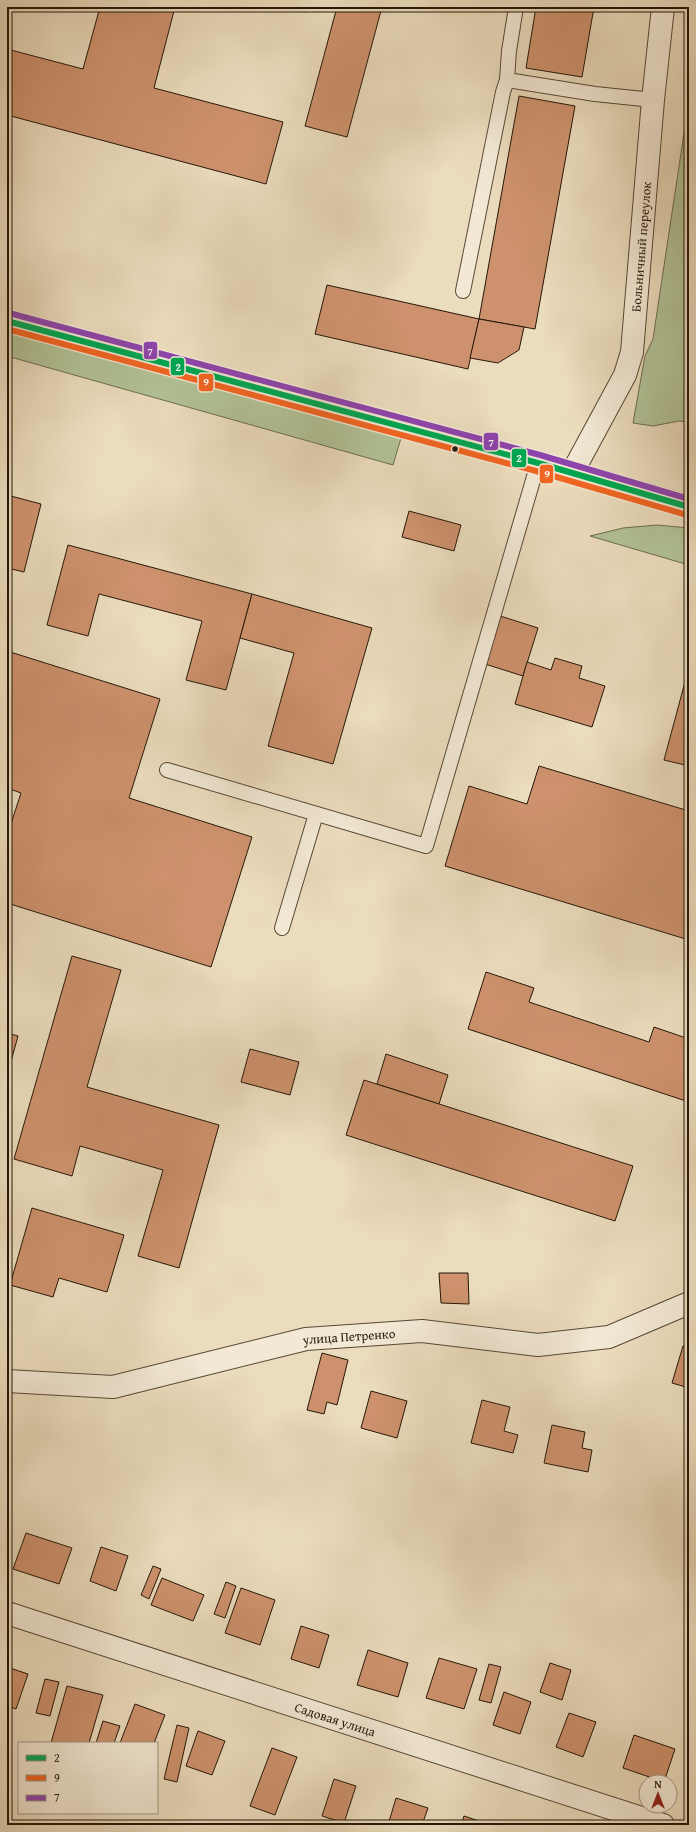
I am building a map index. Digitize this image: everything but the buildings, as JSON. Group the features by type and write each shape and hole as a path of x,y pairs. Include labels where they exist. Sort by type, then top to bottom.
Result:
{"street":[{"name":"Больничный переулок","path":"572,473 625,375 632,352 653,100 663,7"},
{"path":"7,321 538,463 689,507"},
{"name":"улица Петренко","path":"7,1381 113,1387 314,1338 422,1331 538,1345 609,1337 689,1303"},
{"name":"Садовая улица","path":"7,1614 663,1825"}],"lane":[{"path":"463,291 503,92 507,80 509,51 516,7"},
{"path":"507,80 595,94 653,100"},
{"path":"167,770 426,846 538,463"},
{"path":"282,928 316,814"}],"green space":[{"path":"689,100 689,422 679,421 653,426 633,423 645,356 653,339"},
{"path":"7,321 404,428 393,465 7,356"},
{"path":"657,525 689,528 689,565 590,536 623,528"}],"transit line":[{"name":"7","path":"9,313 540,455 689,499"},
{"name":"2","path":"7,321 538,463 689,507"},
{"name":"9","path":"7,329 536,471 687,515"}]}
